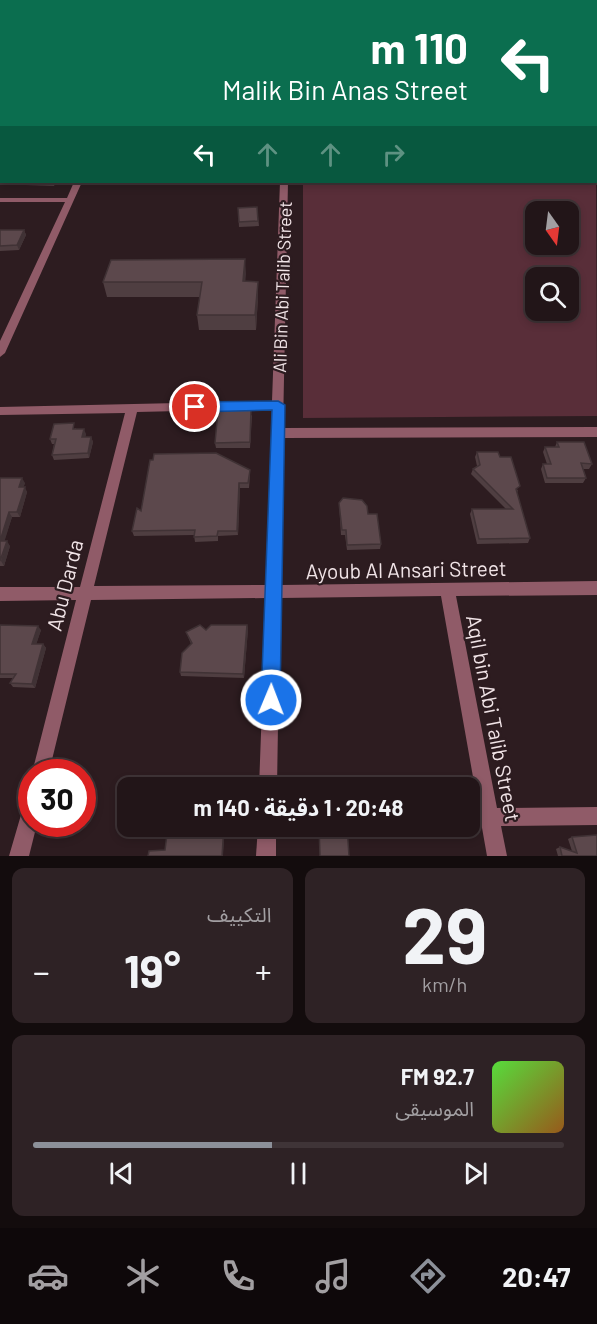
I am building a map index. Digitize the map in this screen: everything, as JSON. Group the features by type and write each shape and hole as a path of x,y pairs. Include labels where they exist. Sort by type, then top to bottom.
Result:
{"street":[{"path":"0,353 78,183"},
{"name":"Ali Bin Abi Talib Street","path":"268,777 284,183"},
{"path":"0,200 69,200"},
{"path":"0,411 278,405"},
{"name":"Abu Darda","path":"43,759 132,409"},
{"path":"278,433 597,432"},
{"name":"Ayoub Al Ansari Street","path":"0,594 597,588"},
{"name":"Aqil bin Abi Talib Street","path":"447,589 497,856"},
{"path":"490,817 597,816"},
{"path":"19,856 24,837"},
{"path":"266,856 267,837"}],"shaded area":[{"path":"303,183 596,183 597,416 303,418"}],"building":[{"path":"257,207 258,221 239,222 238,208"},
{"path":"0,230 24,230 17,245 0,246"},
{"path":"245,259 243,281 258,282 255,315 197,315 202,282 103,282 111,260"},
{"path":"218,410 251,410 250,442 215,443"},
{"path":"74,423 73,429 84,429 82,437 91,437 88,453 52,455 56,439 50,439 54,424"},
{"path":"557,442 584,442 592,464 581,463 586,478 547,478 543,464 551,464 545,447 559,447"},
{"path":"477,452 498,452 500,457 511,457 520,486 516,489 530,538 479,539 472,509 513,509 473,469 480,465"},
{"path":"216,453 250,470 248,483 239,483 237,531 218,531 217,536 194,537 195,530 132,531 137,508 141,511 150,460 153,460 154,454"},
{"path":"0,478 22,478 19,487 25,487 17,512 9,512 0,541"},
{"path":"343,498 362,500 367,506 368,514 377,514 381,544 347,545 346,530 342,530 339,503"},
{"path":"0,541 7,541 0,561"},
{"path":"0,625 38,626 32,644 43,644 32,684 10,683 16,674 0,674"},
{"path":"200,625 206,630 211,625 247,625 243,674 180,672 182,653 192,643 186,632"},
{"path":"597,835 597,856 562,856 560,847 577,853 572,837"},
{"path":"167,837 223,837 222,856 148,856 149,851 165,850"},
{"path":"319,837 348,837 349,856 320,856"}],"route":[{"path":"195,407 278,405 271,700"}]}
